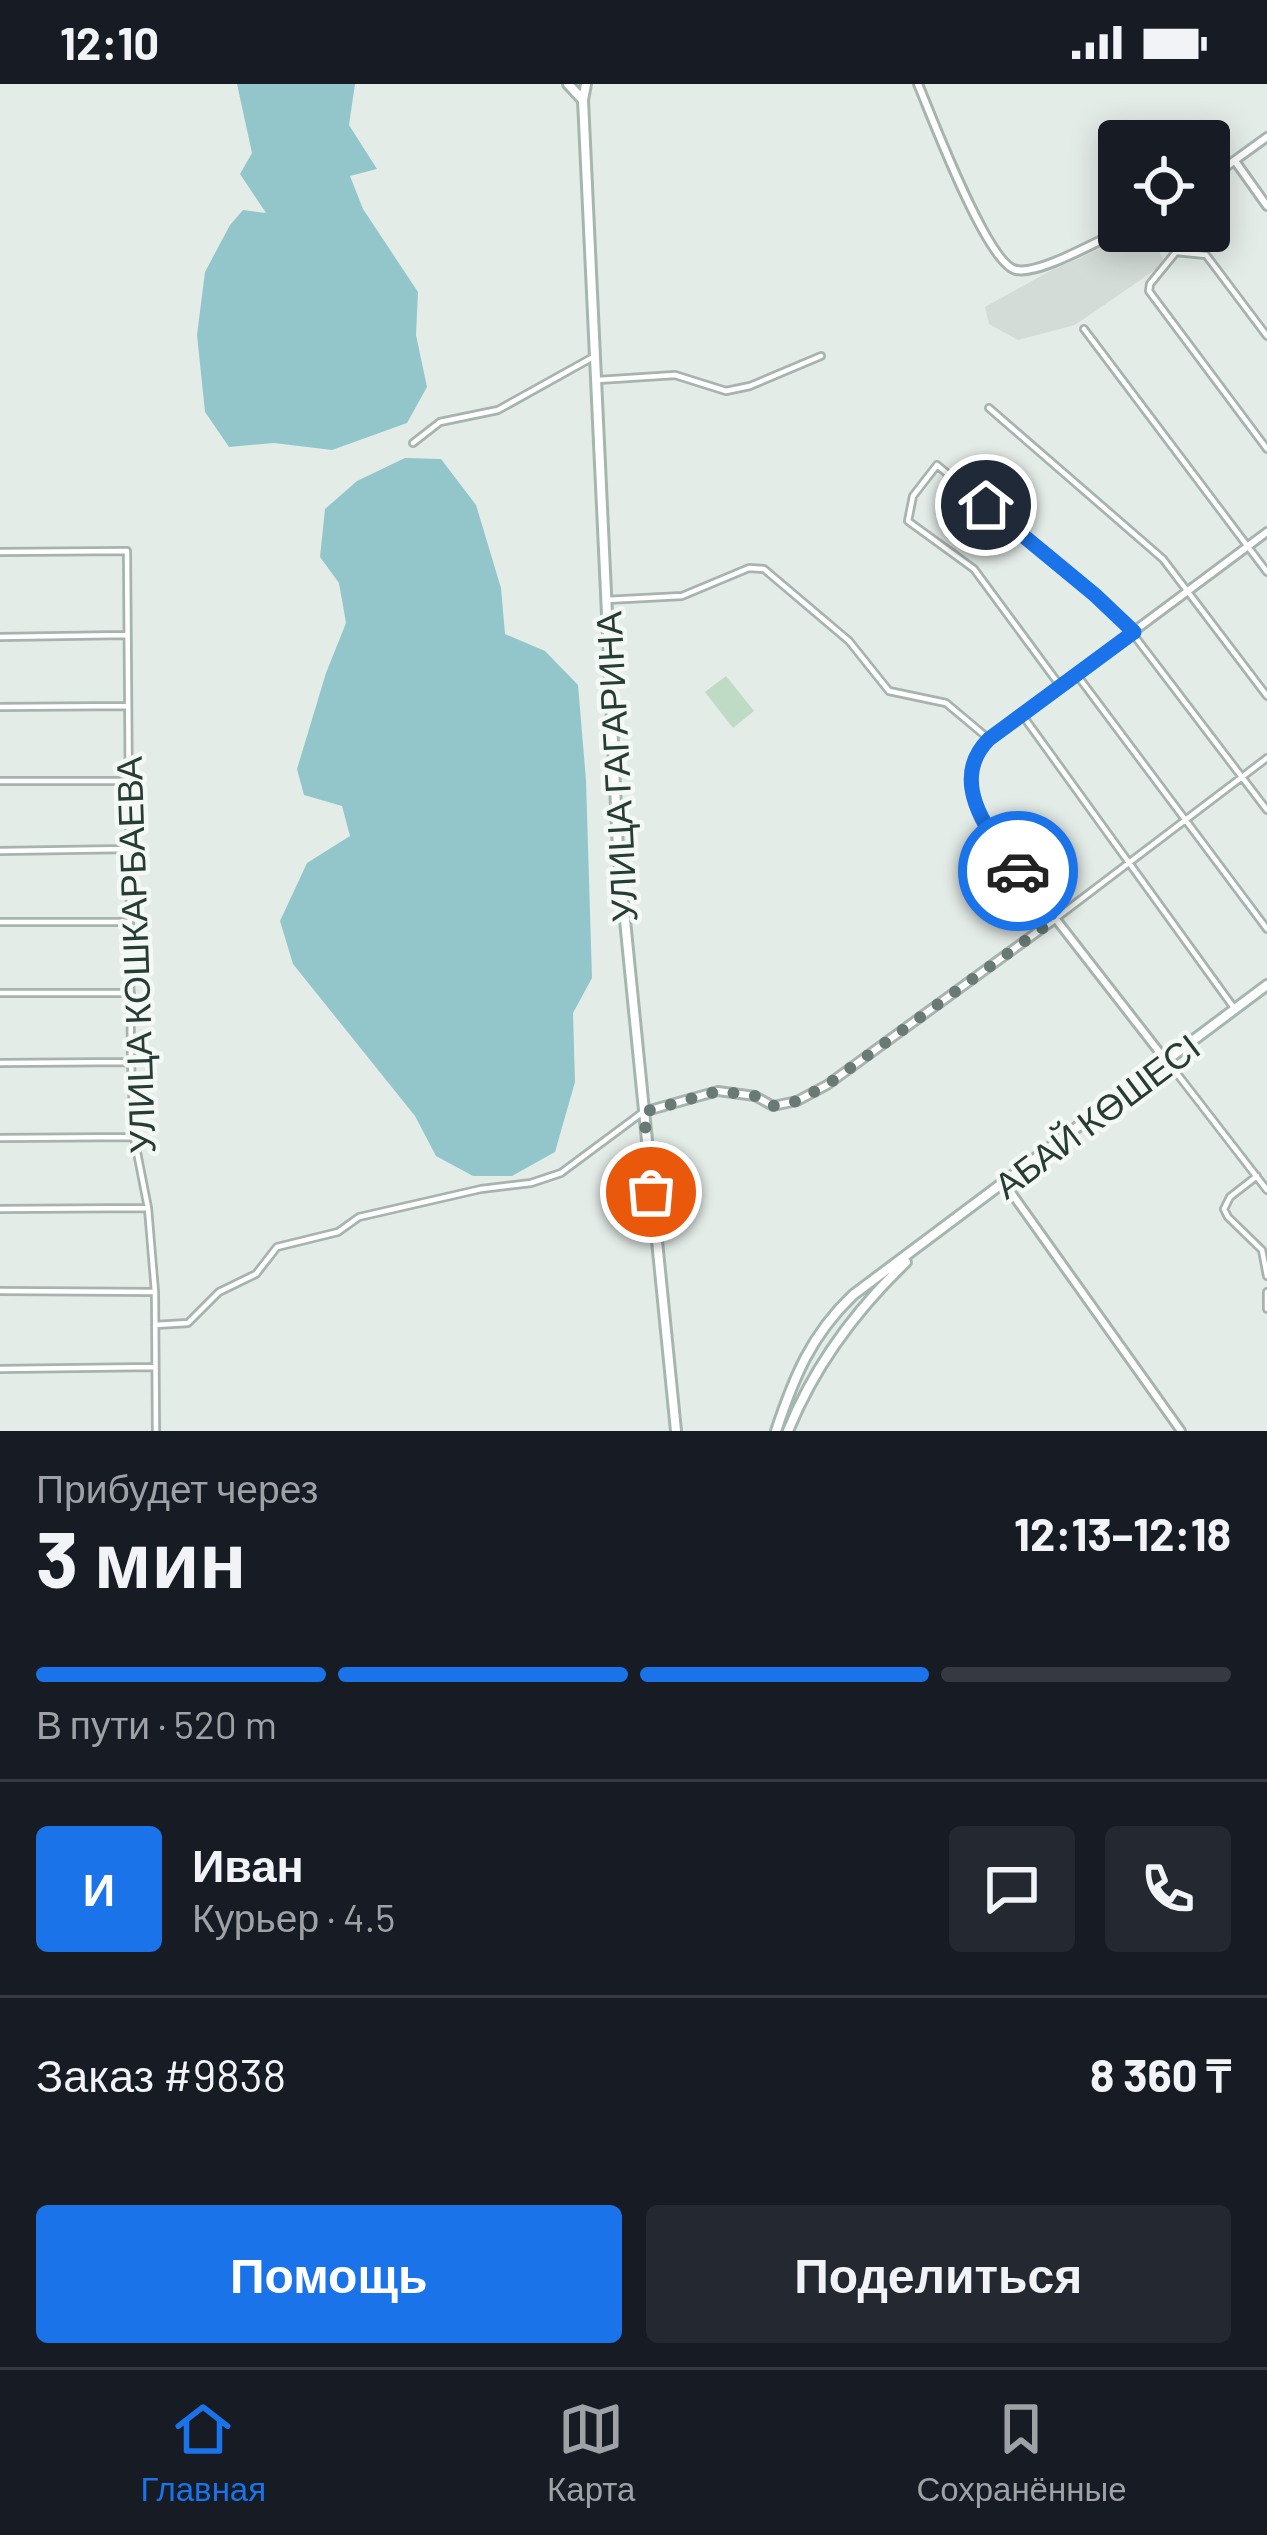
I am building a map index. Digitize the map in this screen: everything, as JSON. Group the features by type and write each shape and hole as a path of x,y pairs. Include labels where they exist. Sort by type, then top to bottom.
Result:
{"main road":[{"path":"568,84 583,100"},
{"name":"УЛИЦА ГАГАРИНА","path":"586,84 583,100 618,850 675,1431"},
{"name":"АБАЙ КӨШЕСІ","path":"776,1431 795,1373 824,1324 853,1295 1267,986"},
{"name":"АБАЙ КӨШЕСІ","path":"788,1431 819,1371 861,1308 925,1245"}],"street":[{"path":"918,84 992,250 1012,269 1036,268 1098,241"},
{"path":"1230,163 1267,137"},
{"path":"1234,160 1267,206"},
{"path":"1267,336 1206,255 1176,252 1150,284 1149,291 1267,449"},
{"path":"1084,329 1267,572"},
{"path":"413,443 440,422 497,410 597,354"},
{"path":"598,380 675,375 726,391 750,386 820,356"},
{"path":"988,408 1163,559 1267,696"},
{"path":"1061,687 974,569 908,521 913,496 938,465 1134,632 1267,810"},
{"path":"1267,532 989,739 976,754 972,774 980,819 1267,1190"},
{"name":"УЛИЦА КОШКАРБАЕВА","path":"0,552 127,550 131,1063 134,1137 148,1208 155,1292 156,1431"},
{"path":"606,600 682,596 749,568 764,569 849,641 889,691 946,703 989,739"},
{"path":"0,638 129,635"},
{"path":"1077,675 1267,929"},
{"path":"0,707 128,706"},
{"path":"1023,716 1235,1009"},
{"path":"154,1325 188,1323 219,1292 256,1274 278,1247 338,1232 359,1217 481,1189 530,1184 561,1173 644,1112 718,1091 755,1096 773,1106 797,1101 827,1085 1129,866 1267,758"},
{"path":"0,781 129,781"},
{"path":"0,851 130,849"},
{"path":"0,922 130,922"},
{"path":"0,993 131,993"},
{"path":"0,1064 131,1063"},
{"path":"0,1138 134,1137"},
{"path":"1257,1176 1230,1197 1224,1208 1262,1250 1267,1276"},
{"path":"1005,1184 1181,1431"},
{"path":"0,1209 148,1208"},
{"path":"0,1292 155,1292"},
{"path":"1267,1292 1267,1309"},
{"path":"0,1369 154,1367"}],"shaded area":[{"path":"1098,249 1160,252 1165,263 1075,325 1018,340 989,324 985,307"}],"green space":[{"path":"726,676 754,711 733,728 705,692"}],"water":[{"path":"237,84 355,84 349,125 377,169 350,176 363,209 418,292 416,335 427,387 407,423 332,450 274,443 229,447 205,412 197,335 205,272 243,210 266,213 240,174 252,153"},
{"path":"405,458 441,459 476,505 501,588 505,634 545,651 578,685 592,978 573,1013 575,1082 555,1152 512,1176 473,1176 436,1156 415,1116 293,964 280,921 307,863 350,836 342,806 304,795 297,769 346,623 339,583 320,557 325,509 357,481"}],"way so far":[{"path":"651,1192 644,1112 718,1091 755,1096 773,1106 797,1101 827,1085 1055,919 1018,871"}],"route":[{"path":"986,505 1134,632 989,739 976,754 972,787 980,819 1018,871"}]}
